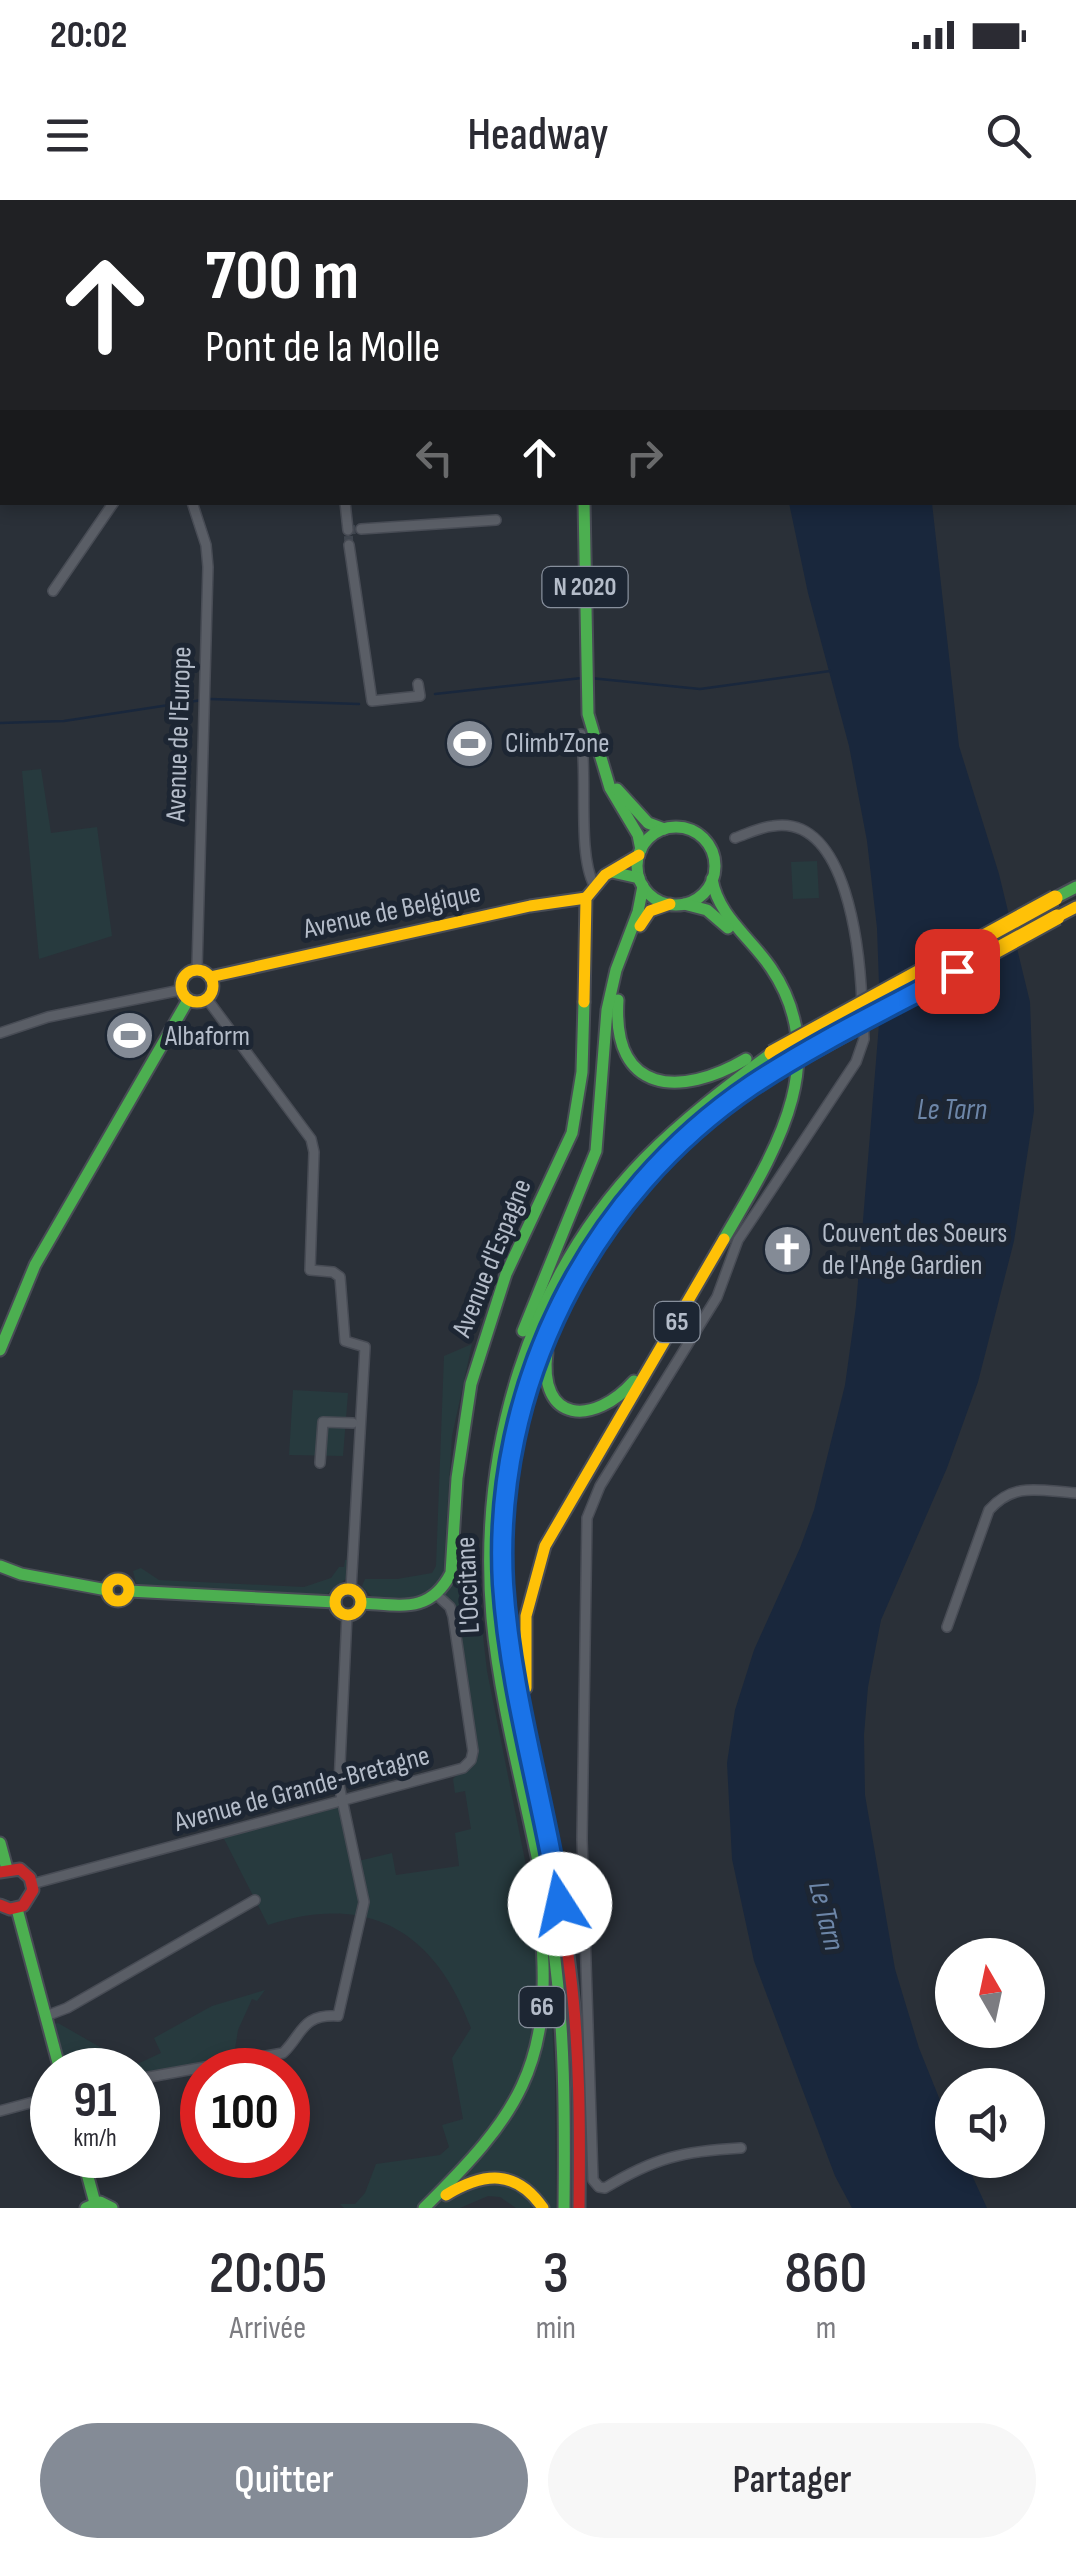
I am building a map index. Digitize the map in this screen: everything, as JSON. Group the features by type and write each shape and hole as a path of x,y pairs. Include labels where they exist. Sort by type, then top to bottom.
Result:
{"main road":[{"name":"N 2020","path":"584,505 588,714 616,800 638,834 640,853"},
{"name":"N 2020","path":"604,770 641,817 664,829"},
{"path":"590,891 664,829 686,828 704,839 713,854 712,880 698,898 650,911 641,924 620,989 616,1024 629,1059 642,1074 664,1084 682,1084 704,1080 771,1049 1076,886"},
{"path":"502,1427 510,1368 536,1294 596,1151 607,1010 616,970 638,912 640,853"},
{"path":"612,872 641,882 654,898 677,904"},
{"name":"65","path":"537,1781 524,1656 526,1611 537,1566 554,1527 766,1167 785,1132 798,1088 800,1044 790,1004 769,964 716,901 712,880"},
{"name":"Avenue de Belgique","path":"204,973 590,891"},
{"name":"Avenue d'Espagne","path":"438,1596 450,1573 464,1419 487,1325 518,1246 572,1133 582,1072 590,891"},
{"name":"65","path":"599,1236 549,1346 544,1367 547,1389 554,1399 576,1414 602,1410 624,1395 633,1383 764,1158 791,1088 794,1046 782,1004 768,977 718,918 707,910 677,904"},
{"name":"L'Occitane","path":"578,2208 578,2076 572,1985 554,1867 514,1673 504,1585 508,1476 521,1410 544,1340 560,1303 599,1236 666,1156 722,1107 771,1074 1076,907"},
{"path":"0,1350 35,1265 184,995 184,976 204,973 212,991 207,999 198,1002 184,995"},
{"name":"L'Occitane","path":"564,2208 564,2088 558,1981 490,1596 489,1532 502,1427 515,1378 545,1303 577,1243 608,1199 681,1120 771,1049"},
{"path":"0,1566 21,1574 107,1590 118,1579 126,1583 129,1591 335,1602"},
{"path":"0,1576 21,1574"},
{"path":"335,1602 340,1592 426,1603 438,1596"},
{"path":"335,1602 340,1612 348,1615 358,1610 356,1596"},
{"name":"66","path":"428,2208 500,2127 520,2091 537,2038 544,1958 520,1768"},
{"path":"0,1843 3,1870 26,1873 32,1884 32,1896 17,1909"},
{"path":"0,1905 17,1909"},
{"path":"17,1909 54,2048"},
{"name":"66","path":"428,2208 467,2182 486,2176 506,2177 522,2184 543,2208"},
{"path":"86,2178 91,2205 106,2203 112,2208"}],"street":[{"path":"53,590 112,505"},
{"name":"Avenue de l'Europe","path":"193,505 206,545 208,567 204,973"},
{"path":"345,505 348,530"},
{"path":"361,529 496,520"},
{"path":"350,545 372,701 420,696 418,684"},
{"path":"580,734 590,891"},
{"path":"735,838 774,825 796,828 820,839 843,886 860,954 864,1039 856,1062 738,1240 717,1297 592,1502 585,1546 582,1839 593,2180 604,2188 636,2169 692,2150 740,2148"},
{"path":"0,1033 48,1017 184,995"},
{"path":"207,999 311,1139 314,1152 310,1270 333,1272 340,1278 345,1341 365,1348 356,1596"},
{"path":"320,1464 323,1422 353,1423"},
{"path":"946,1627 989,1510 1002,1495 1014,1490 1076,1493"},
{"name":"Avenue de Grande-Bretagne","path":"32,1884 454,1773 471,1760 473,1751 453,1616 438,1596"},
{"path":"160,2075 283,2053 302,2026 320,2016 338,2016 364,1902 340,1802 348,1615"},
{"path":"46,2016 67,2008 255,1900"},
{"path":"0,2111 30,2103"}],"green space":[{"path":"41,769 51,833 97,827 112,936 39,959 22,771"},
{"path":"817,861 819,898 793,899 791,862"},
{"path":"472,1344 452,1436 443,1577 431,1593 422,1596 373,1598 362,1586 365,1579 432,1573 436,1566 444,1356"},
{"path":"293,1390 348,1393 343,1456 289,1455"},
{"path":"345,1560 347,1578 327,1594 152,1588 136,1583 133,1571 141,1568 159,1580 304,1587 331,1578 339,1567 344,1567"},
{"path":"451,1573 476,1574 487,1671 550,1985 556,2208 516,2208 500,2197 488,2196 460,2208 344,2208 340,2204 355,2204 365,2193 376,2164 440,2155 449,2147 442,2125 463,2119 452,2058 471,2028 438,1966 418,1944 394,1928 367,1918 337,1914 304,1916 268,1925 221,1833 340,1801 354,1862 392,1853 396,1875 459,1866 455,1833 471,1829 465,1791 455,1793 453,1779 471,1761 453,1616 438,1596"},
{"path":"265,1990 257,2001 252,1999 238,2030 235,2048 180,2048 180,2071 160,2075 161,2053 154,2038 212,2006"},
{"path":"58,2023 102,2048 54,2048 48,2026"}],"water":[{"name":"Le Tarn","path":"789,505 932,505 959,746 999,874 1030,1002 1034,1111 1014,1241 978,1382 947,1468 881,1620 868,1687 865,1795 895,1969 935,2088 935,2178 973,2178 987,2208 852,2208 835,2176 754,1961 732,1859 727,1763 735,1710 754,1650 814,1510 845,1385 856,1306 880,1012 877,928 867,841 849,746 808,593"}],"waterway":[{"path":"590,678 700,689 830,671"},
{"path":"435,694 582,678"},
{"path":"210,699 359,704"},
{"path":"0,723 64,721 202,700"}],"tunnel":[{"path":"349,545 348,530 361,529"}],"traffic: fast":[{"path":"584,505 588,714 610,788 638,835 641,850"},
{"path":"617,789 648,823 664,829"},
{"path":"676,827 691,830 703,839 712,851 715,866 712,881 703,893 691,902 676,905 661,902 649,893 640,881 637,866 640,851 649,839 661,830 676,827"},
{"path":"612,872 639,878"},
{"path":"712,879 728,916 771,968 789,1003 797,1038 797,1073 790,1108 761,1175 724,1239"},
{"path":"523,1331 596,1151 607,1010 643,886"},
{"path":"1055,898 1076,887"},
{"path":"684,904 707,910 728,928"},
{"path":"0,1350 35,1265 188,1000"},
{"path":"618,1000 619,1031 626,1054 638,1070 655,1079 697,1079 746,1059"},
{"path":"361,1603 402,1605 424,1601 443,1586 451,1573 457,1478 471,1384 506,1274 572,1133 582,1072 584,1002"},
{"path":"564,2208 563,2072 556,1971 545,1897 503,1698 492,1618 493,1493 503,1431 519,1371 541,1313 569,1258 603,1206 675,1130 772,1053"},
{"path":"538,1791 509,1639 504,1588 509,1474 536,1364 558,1311 616,1214 680,1143 771,1074"},
{"path":"547,1352 551,1393 560,1405 572,1410 602,1406 634,1381"},
{"path":"0,1566 21,1574 107,1590"},
{"path":"129,1591 335,1602"},
{"path":"0,1843 7,1869"},
{"path":"17,1909 54,2048"},
{"path":"424,2208 483,2145 522,2086 541,2019 541,1931"},
{"path":"88,2178 95,2203"},
{"path":"86,2208 100,2202 112,2208"}],"traffic: slow":[{"path":"584,1002 586,898 605,875 639,855"},
{"path":"210,977 530,906 586,898"},
{"path":"772,1053 1055,898"},
{"path":"640,926 650,911 670,904"},
{"path":"1057,917 1076,907"},
{"path":"771,1074 1057,917"},
{"path":"197,970 209,974 213,986 209,998 197,1002 185,998 181,986 185,974 197,970"},
{"path":"526,1688 526,1616 545,1546 724,1239"},
{"path":"118,1579 126,1582 129,1590 126,1598 118,1601 110,1598 107,1590 110,1582 118,1579"},
{"path":"348,1589 357,1593 361,1602 357,1611 348,1615 339,1611 335,1602 339,1593 348,1589"},
{"path":"446,2195 473,2182 499,2178 522,2186 543,2208"}],"traffic: jam":[{"path":"538,1791 560,1904 573,2001 579,2090 579,2208"},
{"path":"0,1872 20,1869 30,1878 33,1890 23,1906 10,1909 0,1905"}],"place":[{"name":"Climb'Zone","path":"470,743"},
{"name":"Albaform","path":"130,1036"},
{"name":"Couvent des Soeurs de l'Ange Gardien","path":"787,1249"}],"route":[{"path":"560,1904 514,1673 502,1547 508,1476 521,1410 544,1340 560,1303 599,1236 666,1156 752,1086 822,1043 957,971"}]}
